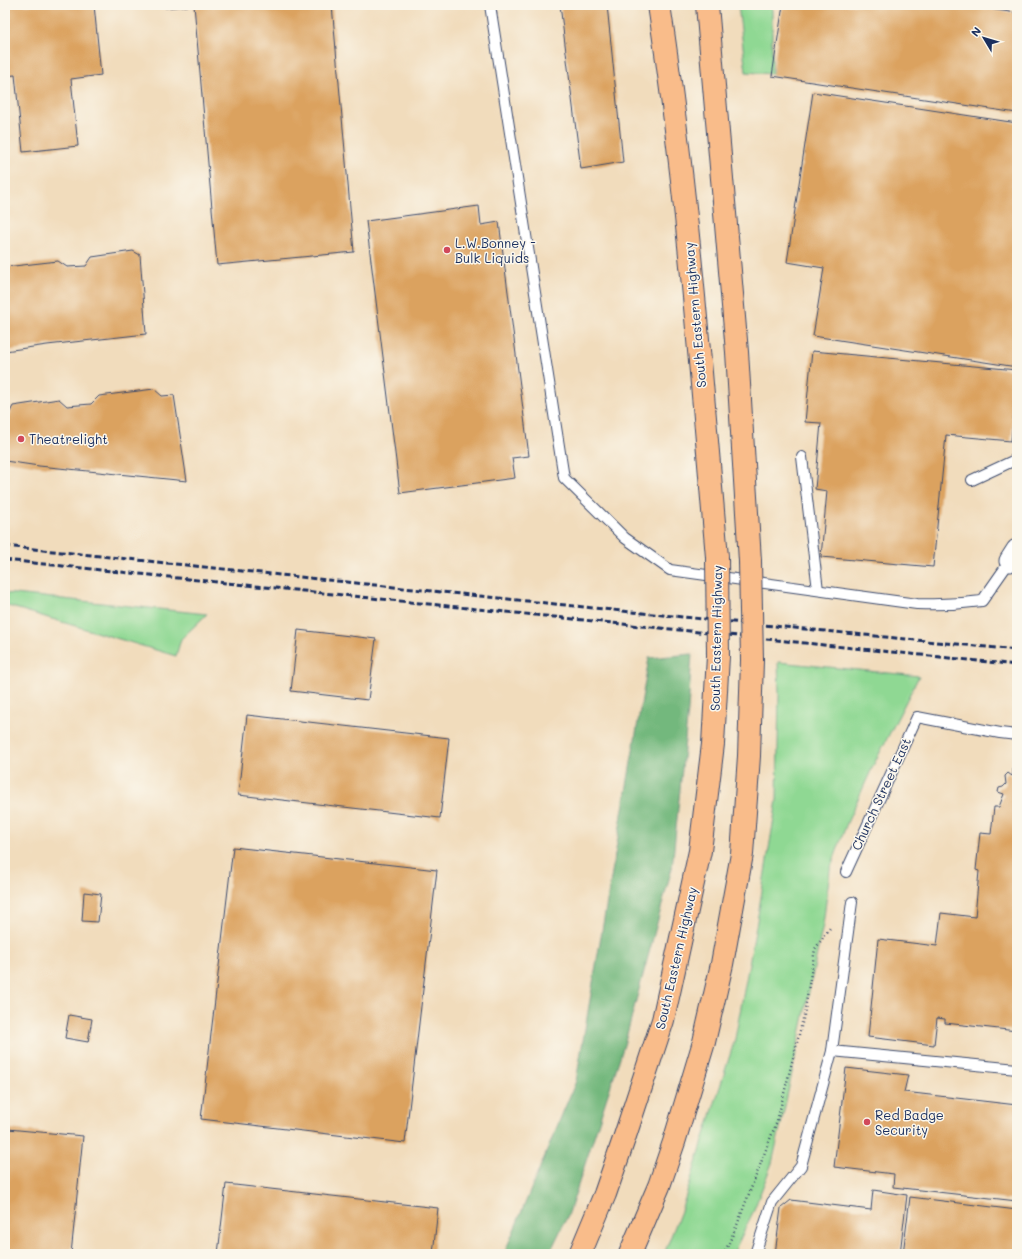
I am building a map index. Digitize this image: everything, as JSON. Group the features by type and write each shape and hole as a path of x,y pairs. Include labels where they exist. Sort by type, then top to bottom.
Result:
{"main road":[{"name":"South Eastern Highway","path":"580,1254 605,1194 663,1020 700,851 713,744 718,656 717,557 689,240 659,5"},
{"path":"630,1254 659,1186 704,1042 722,964 742,854 749,756 752,660 750,561 737,352 707,5"}],"lane":[{"path":"490,5 564,478 625,538 670,570 917,604 937,605 982,602 1013,555"},
{"path":"802,457 818,590"},
{"path":"972,480 1017,459"},
{"name":"Church Street East","path":"846,872 917,717 1017,735"},
{"path":"755,1254 772,1202 801,1166 832,1051 852,902"},
{"path":"832,1051 1017,1069"}],"path":[{"path":"724,1254 737,1225 777,1121 804,1015 815,949"}],"green space":[{"path":"738,5 772,5 772,74 746,72"},
{"path":"5,593 207,614 181,639 176,656 5,605"},
{"path":"692,654 688,710 672,868 624,1045 569,1213 549,1254 504,1254 576,1081 649,658"},
{"path":"778,662 919,676 874,764 847,823 830,870 823,925 782,1120 772,1163 753,1212 733,1254 664,1254 681,1211 735,1039 757,921 777,800 779,693"}],"building":[{"path":"5,5 94,5 101,75 71,79 78,146 23,152 15,75 5,76"},
{"path":"165,5 188,5 188,6 165,8"},
{"path":"194,5 332,5 354,252 217,265"},
{"path":"560,5 607,5 623,162 581,169"},
{"path":"783,5 961,5 1017,13 1017,113 772,76"},
{"path":"813,92 1017,123 1017,367 813,336 824,268 787,262"},
{"path":"479,206 481,225 499,222 529,456 512,458 515,478 400,493 366,221"},
{"path":"133,251 140,255 146,334 5,351 5,267 58,261 67,267 86,266 92,257"},
{"path":"812,351 1017,370 1011,441 946,435 933,567 821,557 827,491 815,489 821,423 805,422"},
{"path":"154,389 162,396 174,395 187,481 39,466 5,461 5,416 8,416 13,406 59,399 67,406 91,404 99,396"},
{"path":"298,630 376,639 368,700 291,691"},
{"path":"247,715 449,738 440,818 238,795"},
{"path":"1013,768 1017,768 1017,1031 945,1023 945,1019 937,1018 934,1045 868,1037 878,939 937,946 941,913 975,917 979,871 976,870 980,833 991,834 994,807 999,807 1004,794 998,792 999,788 1006,784 1005,776 1008,773 1012,776"},
{"path":"233,847 437,870 405,1143 201,1119"},
{"path":"84,892 101,894 98,922 82,921"},
{"path":"69,1015 92,1019 88,1042 65,1038"},
{"path":"846,1068 908,1075 904,1092 1017,1105 1017,1201 893,1187 894,1174 834,1167"},
{"path":"8,1129 83,1136 71,1254 5,1254 5,1146"},
{"path":"226,1184 438,1208 433,1254 218,1254"},
{"path":"873,1190 907,1195 900,1254 775,1254 781,1208 791,1200 871,1210"},
{"path":"910,1197 1017,1210 1017,1254 903,1254"}],"railway":[{"path":"5,546 622,611 1017,650"},
{"path":"5,560 1017,665"}],"place":[{"name":"L.W.Bonney - Bulk Liquids","path":"447,250"},
{"name":"Theatrelight","path":"21,439"},
{"name":"Red Badge Security","path":"867,1122"}]}
